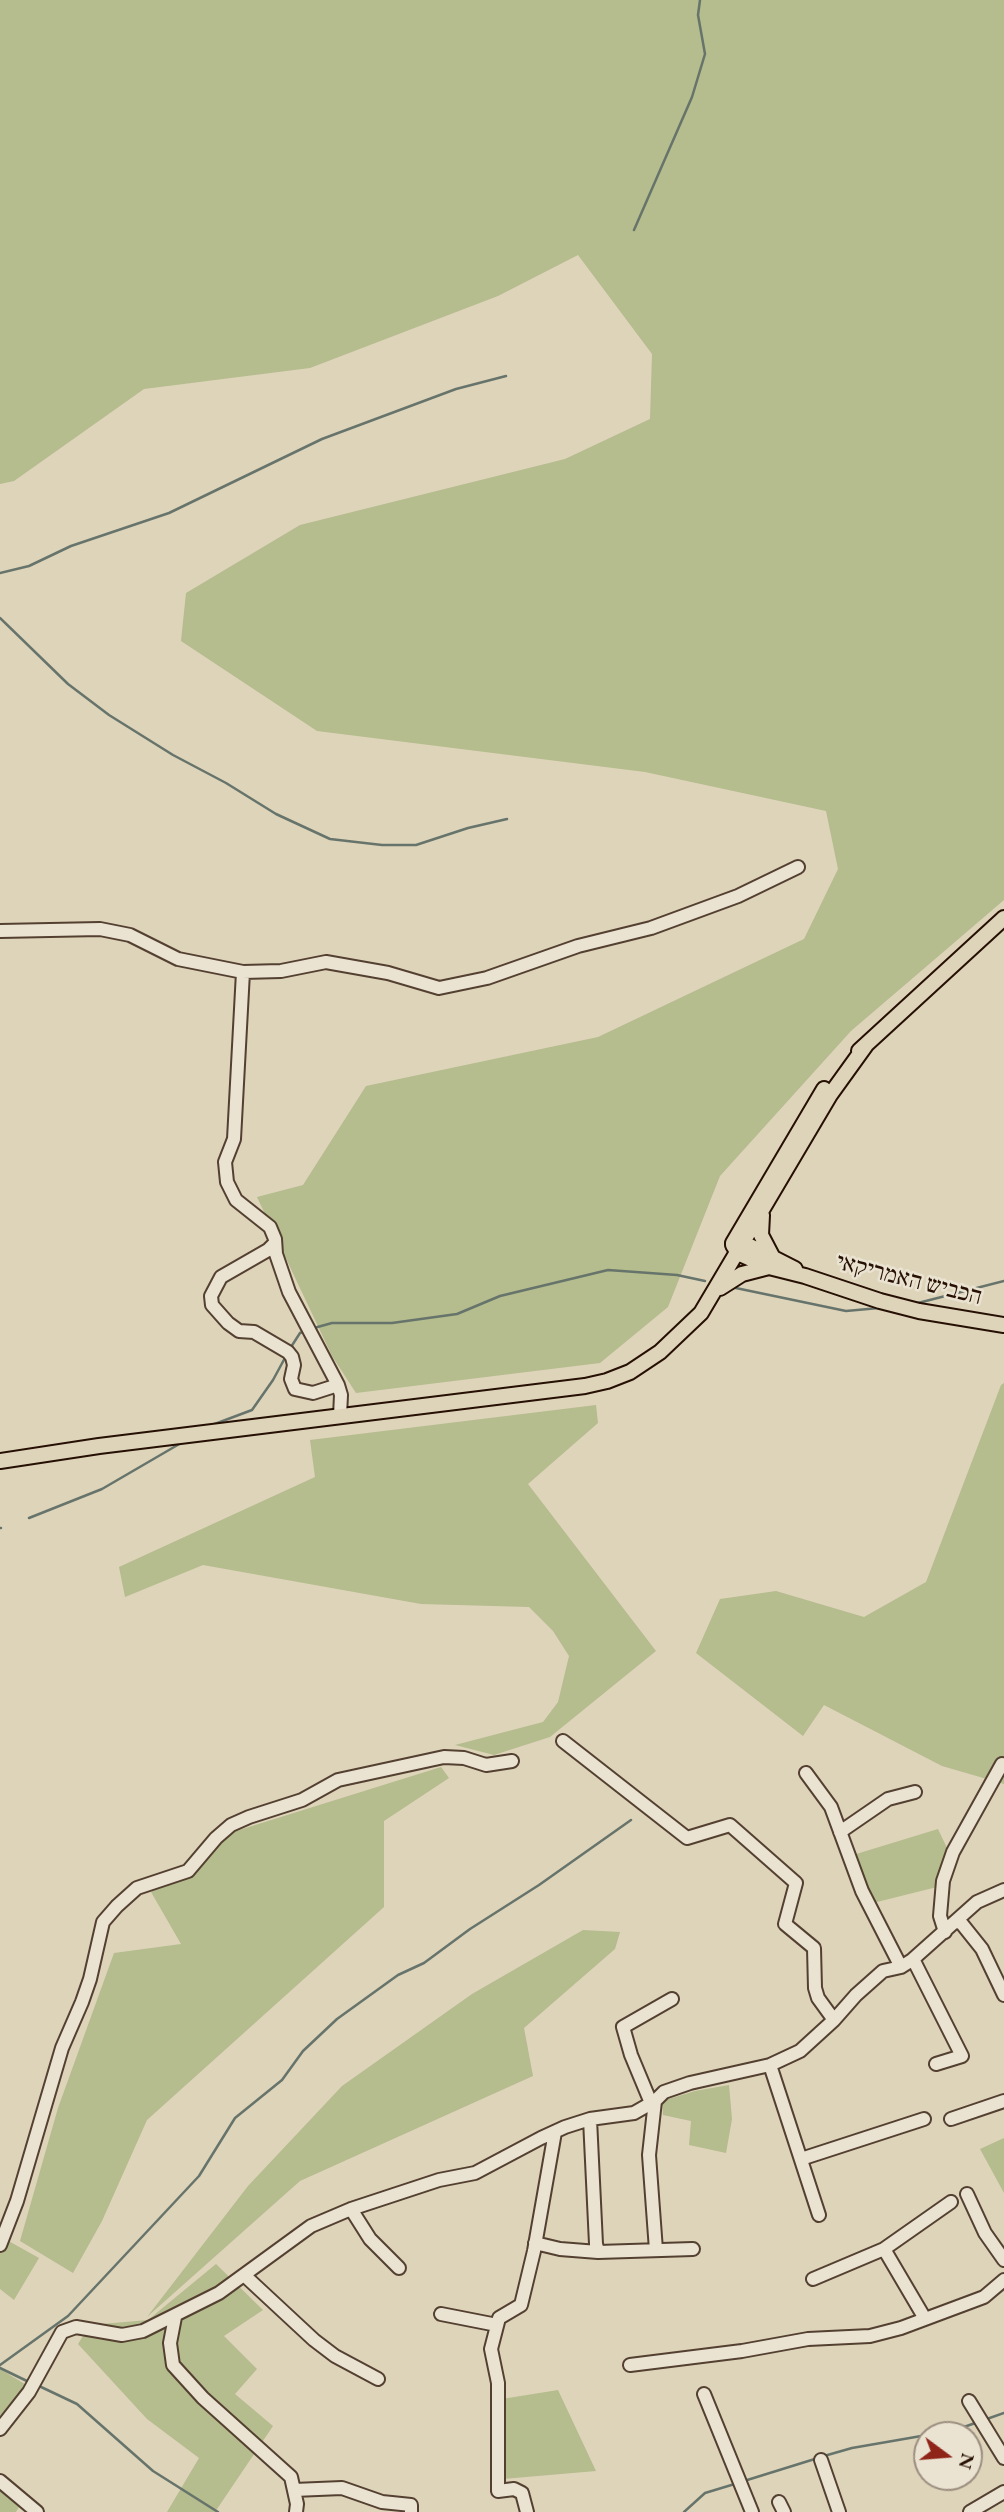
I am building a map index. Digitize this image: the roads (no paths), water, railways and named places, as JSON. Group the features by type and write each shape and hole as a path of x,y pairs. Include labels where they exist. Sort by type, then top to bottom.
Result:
{"main road":[{"path":"3,1458 607,1381 630,1372 673,1340 701,1313 738,1247 789,1144 829,1081 1004,918"},
{"path":"673,1340 762,1213 830,1095 866,1045"},
{"path":"713,1294 734,1278 771,1262 761,1235 762,1213"},
{"name":"הכביש האמריקאי","path":"738,1247 805,1276 846,1290 906,1307 1004,1325"}],"street":[{"path":"0,931 100,929 130,935 178,959 243,972 281,971 326,962 388,973 439,988 487,978 578,946 651,928 738,896 798,867"},
{"path":"243,972 234,1139 225,1163 227,1182 236,1200 270,1227 289,1292 338,1385 341,1395 340,1416"},
{"path":"275,1243 268,1250 221,1277 211,1296 212,1305 239,1331 254,1332 288,1352 294,1365 291,1378 295,1389 313,1393 338,1385"},
{"path":"563,1741 687,1838 730,1825 796,1883 785,1924 814,1948 814,1988 834,2020"},
{"path":"0,2245 17,2201 61,2048 90,1979 103,1922 117,1906 137,1888 188,1871 231,1825 249,1816 302,1801 338,1780 444,1757 464,1758 486,1765 512,1761"},
{"path":"945,1932 940,1916 943,1881 953,1852 1002,1764"},
{"path":"806,1773 831,1807 863,1891 901,1967"},
{"path":"840,1832 888,1799 915,1792"},
{"path":"0,2429 29,2392 62,2332 76,2327 122,2335 143,2331 219,2293 311,2226 351,2208 439,2180 475,2173 555,2132 590,2119 634,2113 664,2092 690,2083 770,2065 800,2051 883,1971 901,1967 913,1959 977,1902 1004,1890"},
{"path":"956,1921 962,1924 982,1949 1004,1995"},
{"path":"913,1959 962,2056 936,2064"},
{"path":"656,2250 649,2155 653,2102 631,2055 623,2027 672,1999"},
{"path":"770,2065 819,2215"},
{"path":"951,2119 1004,2101"},
{"path":"590,2119 598,2252"},
{"path":"801,2159 924,2119"},
{"path":"527,2512 522,2493 514,2489 498,2491 498,2383 491,2348 499,2318 521,2305 536,2243 555,2132"},
{"path":"967,2194 985,2233 1004,2260"},
{"path":"813,2279 884,2249 951,2202"},
{"path":"351,2208 370,2239 399,2268"},
{"path":"536,2243 560,2249 598,2252 693,2249"},
{"path":"884,2249 924,2318"},
{"path":"244,2275 314,2340 378,2379"},
{"path":"629,2365 742,2351 808,2339 870,2336 901,2328 984,2297 1004,2280"},
{"path":"441,2314 497,2325"},
{"path":"175,2317 170,2343 173,2365 203,2398 291,2477 298,2504 296,2512"},
{"path":"704,2394 752,2512"},
{"path":"969,2401 1004,2458"},
{"path":"821,2460 839,2512"},
{"path":"0,2481 37,2512"},
{"path":"294,2490 341,2488 382,2502 411,2505 411,2512"},
{"path":"970,2512 1004,2492"}],"waterway":[{"path":"634,230 692,97 705,54 698,15 700,0"},
{"path":"0,573 29,566 71,546 169,513 322,439 456,389 506,376"},
{"path":"0,618 68,684 109,715 276,814 330,839 382,845 416,845 507,819"},
{"path":"314,1328 332,1323 392,1323 457,1314 500,1296 608,1270 677,1275 705,1281"},
{"path":"918,1303 1004,1281"},
{"path":"731,1287 846,1311 879,1308"},
{"path":"291,1347 300,1333 305,1331"},
{"path":"212,1425 252,1410 286,1356"},
{"path":"29,1518 102,1489 181,1443"},
{"path":"0,2365 68,2316 199,2176 235,2118 282,2080 303,2051 337,2019 398,1975 424,1963 631,1820"},
{"path":"0,2368 29,2382"},
{"path":"39,2386 77,2404 153,2471 218,2512"},
{"path":"984,2420 1004,2413"},
{"path":"824,2456 852,2448 913,2437"},
{"path":"744,2481 818,2458"},
{"path":"684,2512 705,2493 738,2483"}]}
